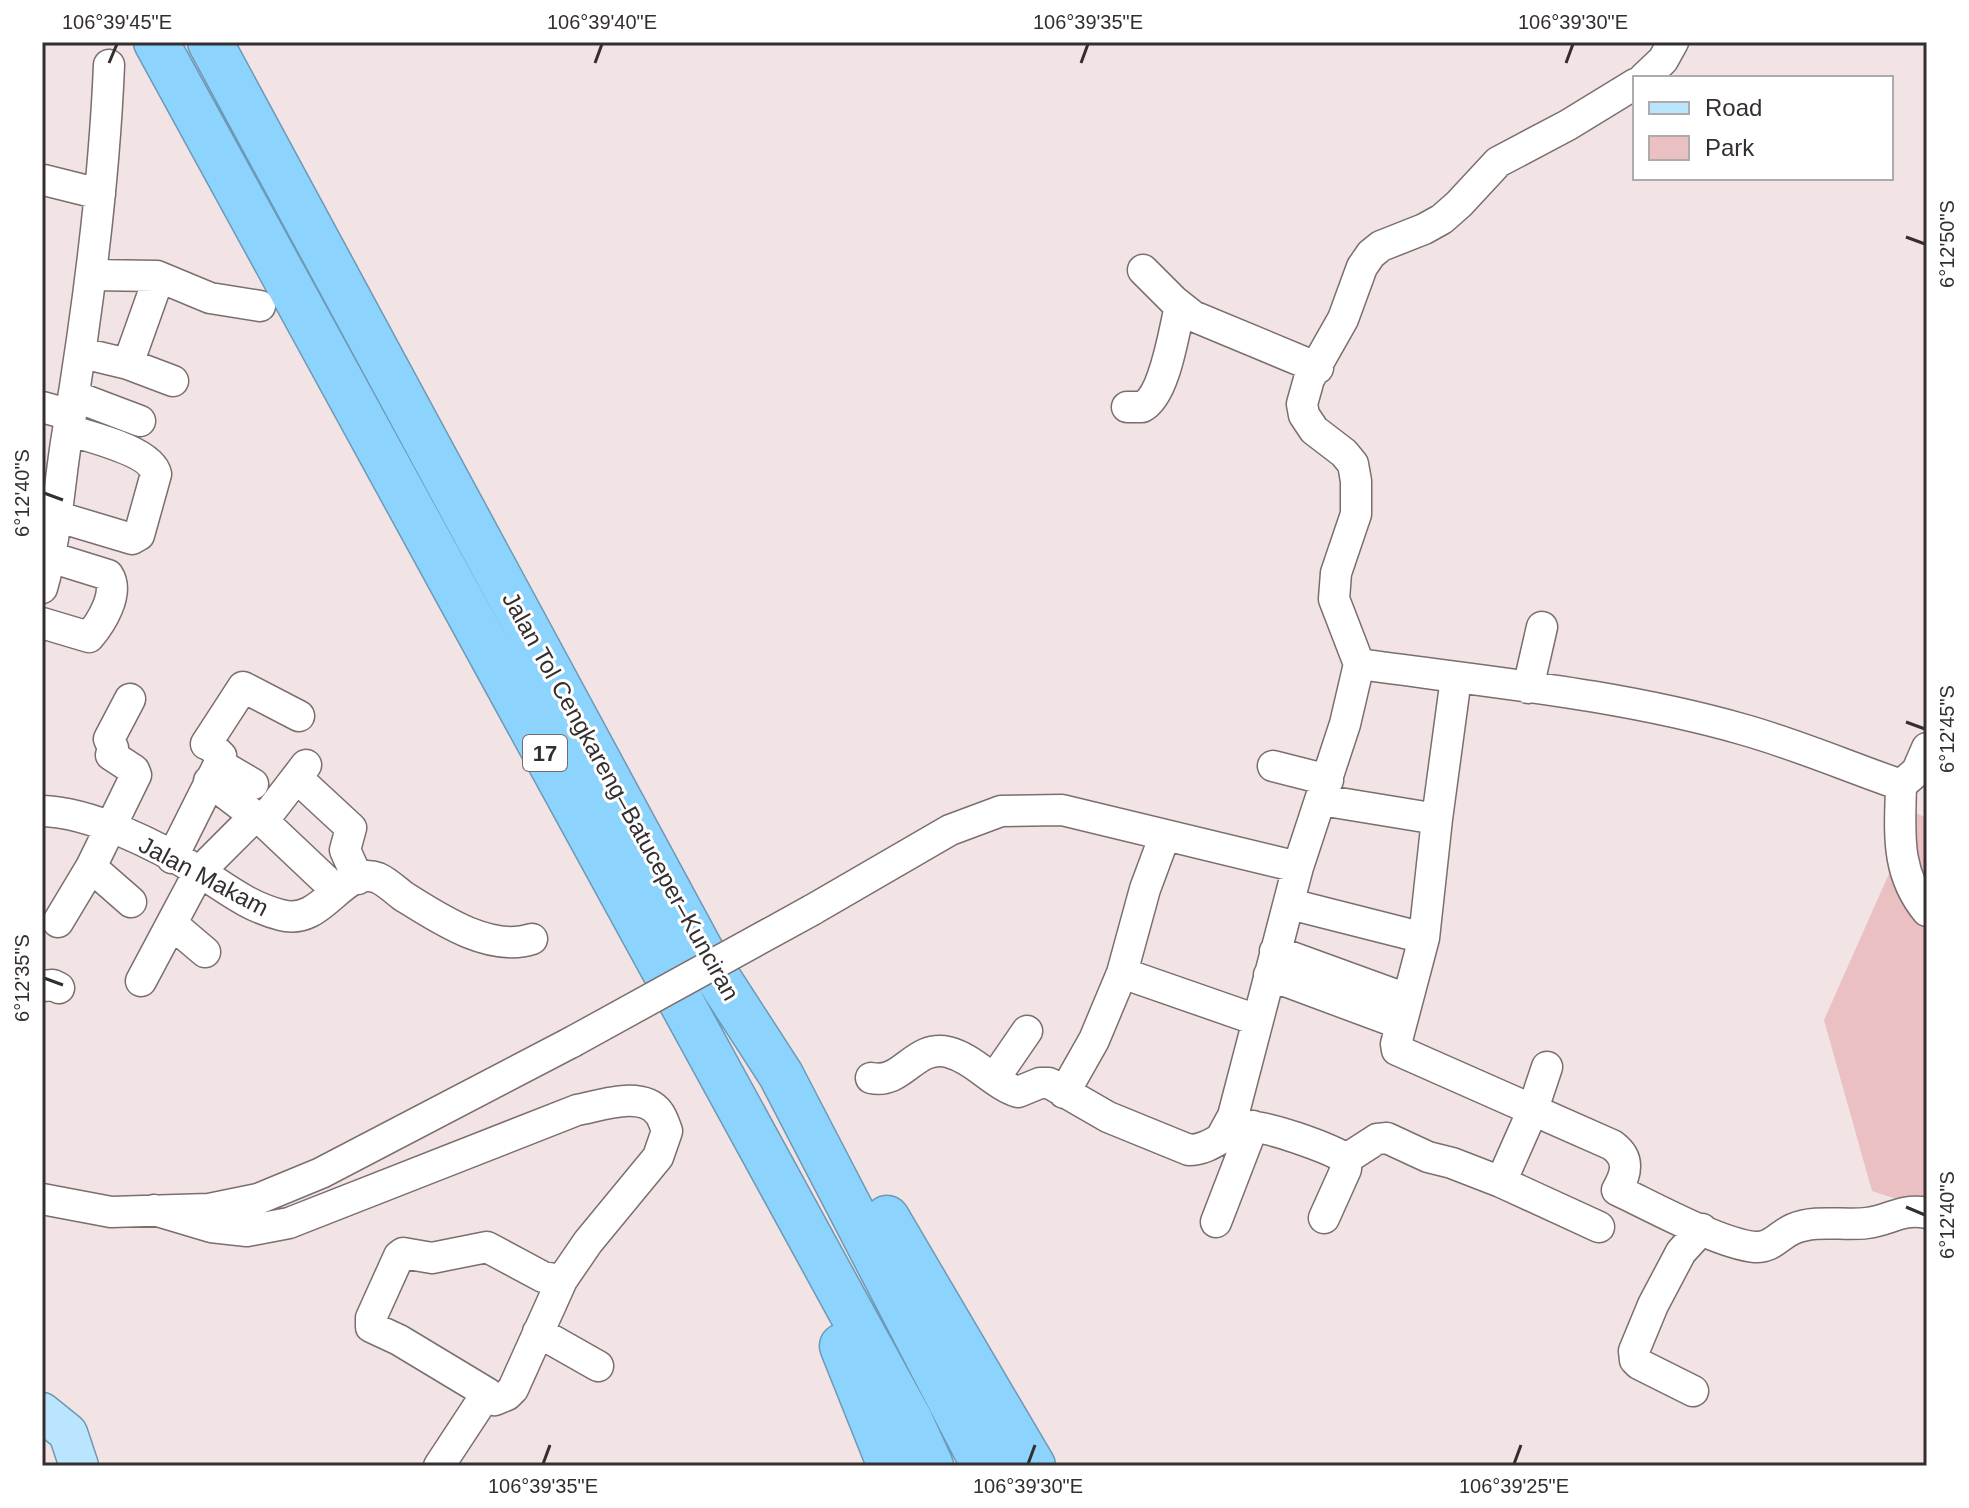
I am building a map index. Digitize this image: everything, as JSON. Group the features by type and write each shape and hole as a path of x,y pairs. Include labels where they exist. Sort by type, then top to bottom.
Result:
{"highway":[{"name":"Jalan Tol Cengkareng–Batuceper–Kunciran","path":"156,42 910,1420 931,1466"},
{"name":"Jalan Tol Cengkareng–Batuceper–Kunciran","path":"210,42 704,956 781,1075 984,1466"},
{"path":"781,1075 891,1223 1033,1466"},
{"path":"767,1160 890,1466"}],"main road":[{"path":"42,1412 68,1433 79,1466"}],"street":[{"path":"1646,76 1663,60 1673,42"},
{"path":"42,588 50,557 64,412 82,353 100,194 109,65"},
{"path":"1221,1138 1233,1116 1298,867 1353,695 1359,664 1334,599 1336,573 1356,514 1356,481 1353,464 1314,430 1304,415 1302,404 1309,379 1318,368 1343,319 1362,267 1371,254 1381,246 1442,219 1498,162 1568,125 1633,85"},
{"path":"44,180 100,194"},
{"path":"1143,270 1193,316 1318,368"},
{"path":"91,275 144,274 210,298 260,306"},
{"path":"128,364 159,277"},
{"path":"1127,407 1142,407 1153,399 1180,306"},
{"path":"82,353 128,364 173,381"},
{"path":"64,412 140,421"},
{"path":"55,516 132,539 139,535 156,474 155,466 144,456 64,412"},
{"path":"42,623 89,637 110,603 112,582 108,575 50,557"},
{"path":"1528,688 1542,627"},
{"path":"1359,664 1618,701 1747,730 1901,785"},
{"path":"1346,1159 1377,1139 1387,1138 1428,1157 1501,1182 1594,1239 1626,1171 1625,1160 1617,1148 1397,1050 1424,938 1456,678"},
{"path":"172,858 221,756 206,744 243,687 299,716"},
{"path":"58,922 91,867 136,775 134,770 111,755 113,748 109,739 130,699"},
{"path":"1927,748 1917,771 1901,785 1900,852 1917,899 1927,911"},
{"path":"1273,766 1324,790 1437,819"},
{"path":"214,772 253,784"},
{"path":"141,981 199,872 255,816 214,772"},
{"path":"301,772 351,828 345,850 347,884 263,821 301,772"},
{"path":"42,1199 111,1212 209,1209 258,1199 309,1178 572,1042 950,830 1001,811 1062,810 1298,867"},
{"name":"Jalan Makam","path":"42,811 68,812 111,828 199,872 262,910 294,918 313,911 347,884"},
{"path":"1064,1093 1094,1040 1122,973 1145,889 1165,835"},
{"path":"91,867 131,902"},
{"path":"347,884 369,876 380,879 421,906 480,938 500,943 520,943 532,939"},
{"path":"1290,904 1424,938"},
{"path":"172,924 205,952"},
{"path":"1272,963 1404,1012"},
{"path":"1122,973 1257,1020"},
{"path":"994,1079 1027,1031"},
{"path":"871,1078 892,1078 919,1055 931,1051 948,1052 1018,1092 1040,1083 1049,1083 1186,1160 1221,1138 1253,1126 1302,1140 1346,1159"},
{"path":"1501,1182 1532,1112 1547,1067"},
{"path":"154,1210 211,1227 247,1231 289,1223 577,1110 624,1101 645,1102 659,1111 667,1131 658,1157 588,1242 562,1280 513,1389 495,1400 399,1340 371,1327 371,1318 403,1253 432,1258 487,1247 543,1277 562,1280"},
{"path":"1216,1222 1253,1126"},
{"path":"1324,1218 1346,1169 1346,1159"},
{"path":"1617,1190 1702,1229 1753,1247 1765,1246 1792,1229 1804,1226 1870,1223 1905,1211 1927,1213"},
{"path":"1693,1391 1639,1364 1634,1351 1653,1305 1681,1252 1702,1229"},
{"path":"538,1332 598,1366"},
{"path":"439,1466 487,1393"}],"green space":[{"path":"1916,813 1927,818 1927,1209 1872,1191 1824,1020"}]}
